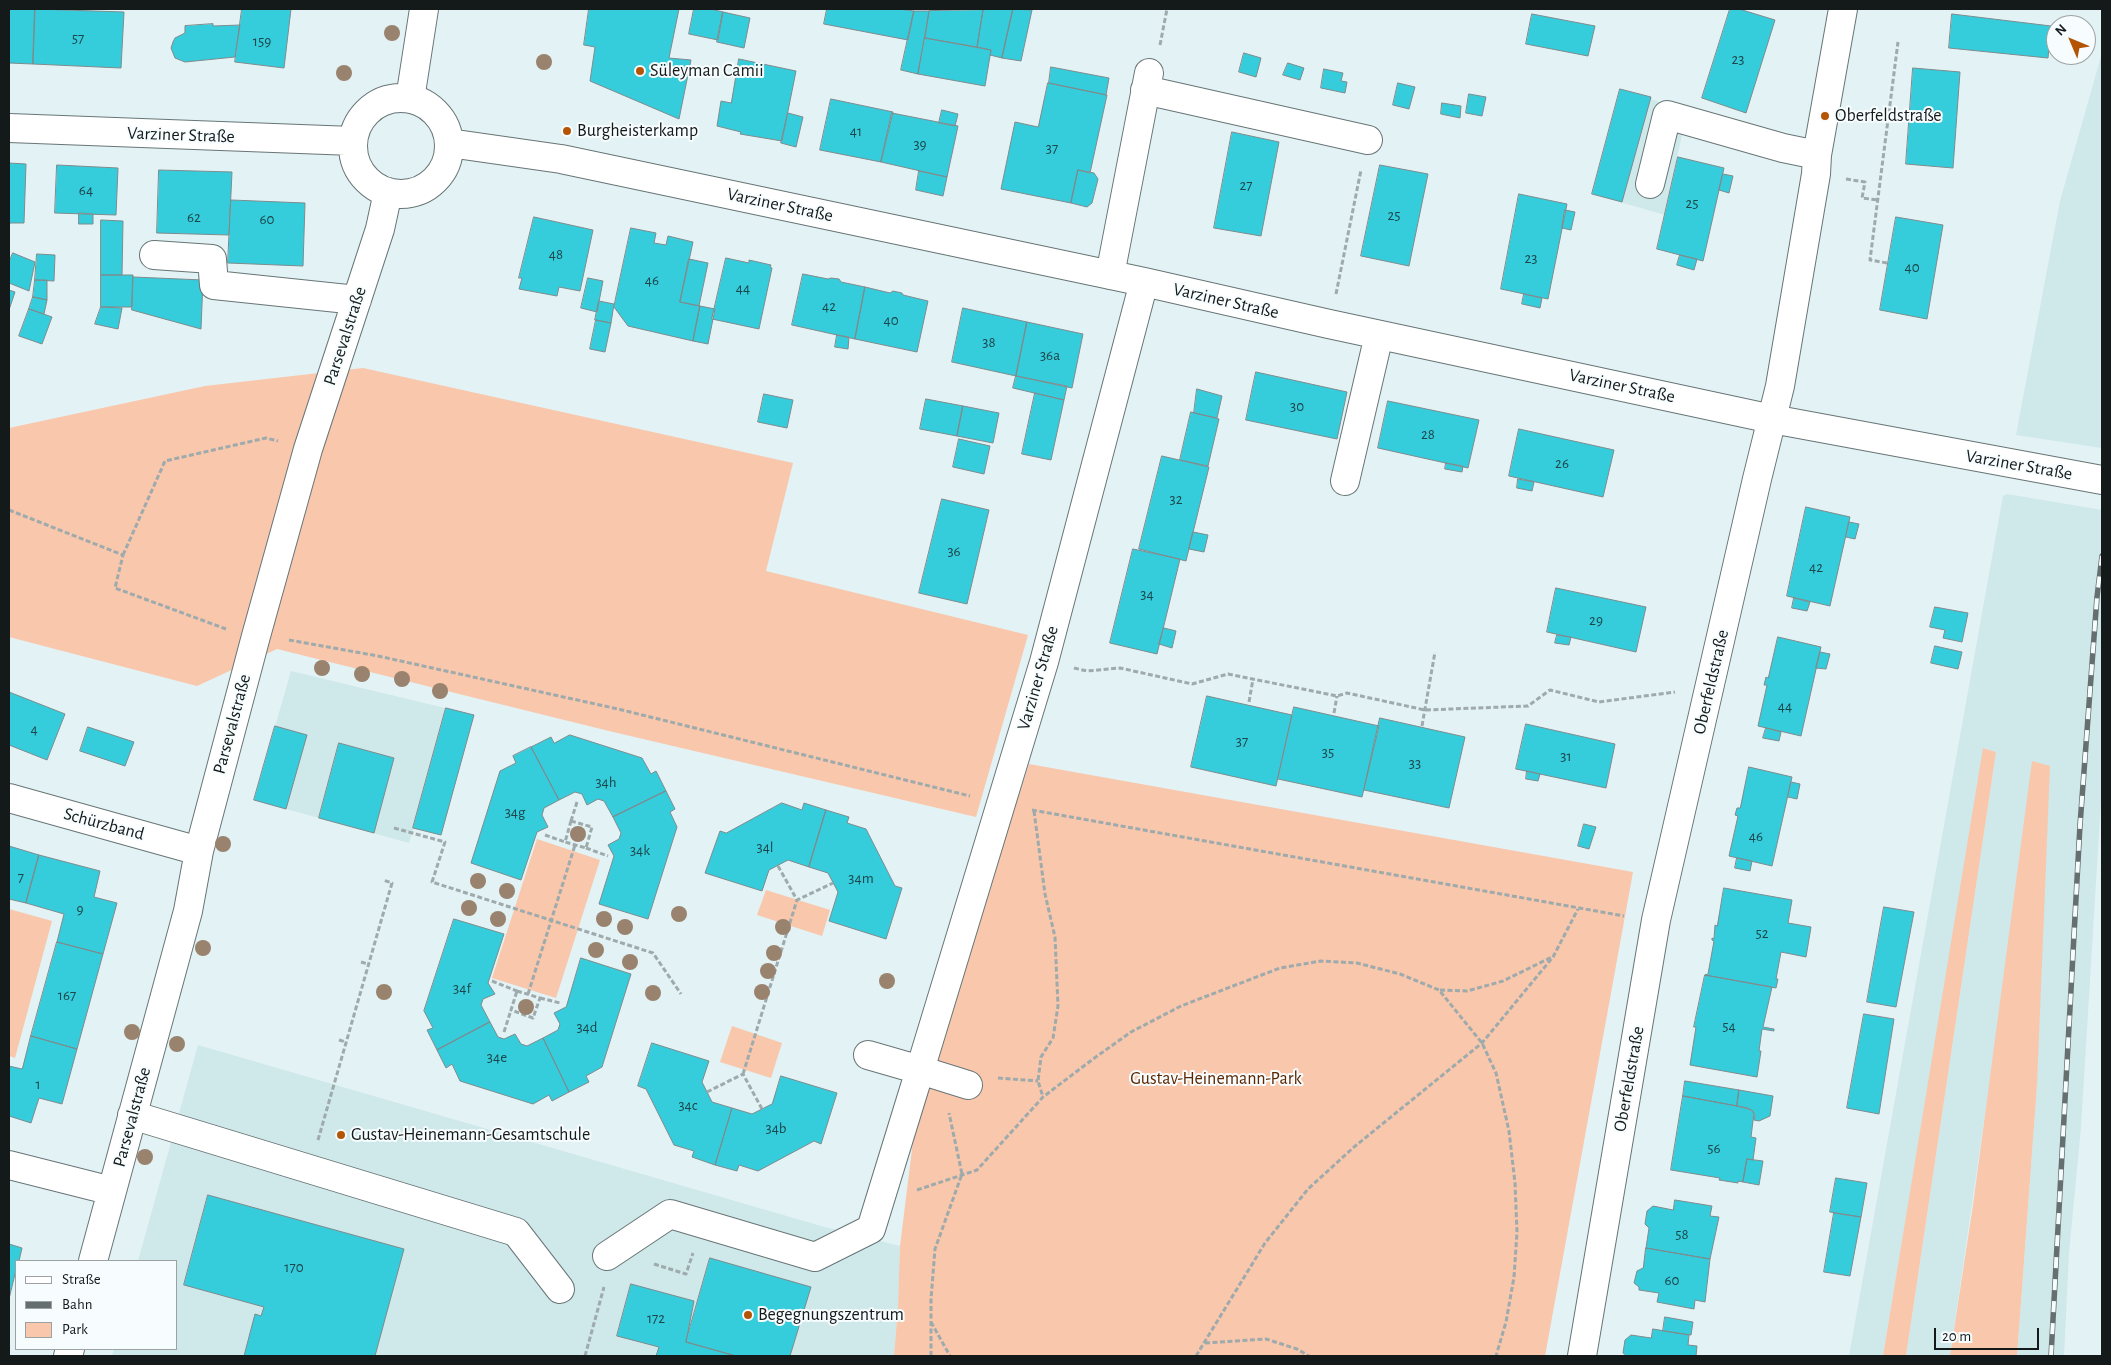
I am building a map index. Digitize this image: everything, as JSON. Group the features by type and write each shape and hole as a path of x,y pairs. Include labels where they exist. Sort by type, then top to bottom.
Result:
{"street":[{"path":"410,99 424,9"},
{"name":"Oberfeldstraße","path":"1582,1356 1656,920 1780,386 1816,174 1817,155 1843,9"},
{"path":"1110,275 1147,81 1368,140"},
{"path":"394,98 410,99 425,104 438,114 446,128 449,143 447,159 441,174 430,185 415,192 400,194 388,192 370,183 359,171 354,156 353,141 357,126 366,112 379,103 394,98"},
{"path":"1650,184 1667,115 1783,148 1817,155"},
{"name":"Varziner Straße","path":"9,128 353,141"},
{"name":"Varziner Straße","path":"449,143 561,158 1144,282 1379,335 1772,419 2102,480"},
{"name":"Parsevalstraße","path":"93,1260 188,911 199,851 256,636 308,449 380,229 388,192"},
{"path":"154,255 212,259 214,285 356,300"},
{"name":"Varziner Straße","path":"607,1256 670,1214 815,1256 872,1229 880,1202 931,1074 1000,804 1044,662 1144,282"},
{"path":"1345,481 1379,335"},
{"name":"Schürzband","path":"9,798 199,851"},
{"path":"868,1055 968,1085"},
{"path":"132,1115 516,1232 560,1288"},
{"path":"9,1165 112,1191"}],"path":[{"path":"1887,263 1870,260 1898,42"},
{"path":"1889,114 1906,117"},
{"path":"1336,294 1368,140"},
{"path":"1849,180 1865,182 1862,198 1878,200"},
{"path":"308,449 266,438 165,461 123,555 115,588 222,627 256,636 297,640 378,656 618,709 1000,804 1578,909 1656,920"},
{"path":"9,510 123,555"},
{"path":"1422,726 1435,652"},
{"path":"1044,662 1087,671 1120,668 1192,684 1228,674 1337,696 1347,694 1425,710 1528,706 1550,690 1599,702 1710,686"},
{"path":"1249,702 1253,679"},
{"path":"1334,713 1337,696"},
{"path":"565,842 577,802"},
{"path":"1034,811 1045,894 1055,937 1058,1006 1053,1038 1041,1057 1038,1081 1043,1097"},
{"path":"572,821 592,827 586,848"},
{"path":"394,828 445,842 432,882 652,952 681,994"},
{"path":"546,835 608,856"},
{"path":"528,994 575,845"},
{"path":"762,1109 743,1074 797,900 778,866"},
{"path":"309,1170 392,883 383,880"},
{"path":"797,900 833,883"},
{"path":"1196,1356 1266,1243 1308,1189 1354,1147 1482,1043 1553,957 1578,909"},
{"path":"880,1202 977,1170 1043,1097 1131,1032 1181,1006 1280,968 1321,960 1357,963 1400,974 1439,990 1467,991 1503,981 1553,957"},
{"path":"361,962 368,964"},
{"path":"492,981 518,991 560,1003"},
{"path":"1439,990 1482,1043 1496,1073 1509,1131 1515,1183 1517,1232 1514,1277 1506,1322 1496,1356"},
{"path":"504,1032 518,991"},
{"path":"511,1010 533,1018 540,998"},
{"path":"339,1040 346,1042"},
{"path":"707,1092 743,1074"},
{"path":"931,1074 962,1174 935,1249 930,1320 931,1356"},
{"path":"968,1085 984,1075 1006,1079 1038,1081"},
{"path":"647,1262 686,1274 701,1223"},
{"path":"585,1356 604,1285"},
{"path":"930,1320 950,1356"},
{"path":"1204,1343 1266,1339 1297,1349 1309,1356"}],"shaded area":[{"path":"2102,53 2102,448 2016,435 2060,201"},
{"path":"1620,89 1687,111 1665,215 1592,194"},
{"path":"2007,494 2102,510 2102,784 2081,1127 2069,1253 2064,1356 2017,1356 2037,1085 1996,1038 1950,1356 1906,1356 1996,752 1984,748 1883,1356 1849,1356 2003,496"},
{"path":"291,671 474,715 441,835 414,828 409,843 254,800"},
{"name":"Gustav-Heinemann-Gesamtschule","path":"198,1045 821,1226 900,1246 894,1356 112,1356 114,1350 178,1350 178,1260 138,1260"}],"green space":[{"path":"363,368 793,463 766,571 1028,635 976,817 609,731 277,649 197,686 9,637 9,428 205,386"},
{"path":"1983,748 1996,752 1906,1356 1883,1356"},
{"path":"2032,761 2050,766 2037,1085 2017,1356 1950,1356 1973,1205"},
{"name":"Gustav-Heinemann-Park","path":"1029,764 1633,872 1545,1356 894,1356 900,1246 919,1093"},
{"path":"537,839 600,860 556,998 492,978"},
{"path":"766,890 830,910 822,936 757,915"},
{"path":"9,909 52,921 15,1058 9,1056"},
{"path":"732,1026 782,1043 771,1078 720,1062"}],"building":[{"path":"9,9 35,9 33,64 9,63"},
{"path":"35,9 124,12 121,68 33,64"},
{"path":"242,9 291,9 284,68 235,62"},
{"name":"Süleyman Camii","path":"589,9 679,9 669,58 691,60 679,119 590,81 595,47 584,45"},
{"path":"694,9 711,9 723,12 718,40 689,34"},
{"path":"827,9 899,9 914,11 908,40 824,24"},
{"path":"1013,9 1032,10 1021,61 1002,58"},
{"path":"1013,9 1002,58 990,55 991,50 977,47 983,10"},
{"path":"1730,9 1739,9 1775,20 1746,113 1702,98"},
{"path":"983,10 977,47 925,38 929,11"},
{"path":"914,11 929,11 918,74 901,70"},
{"path":"723,12 750,18 744,48 717,42"},
{"path":"1532,14 1595,26 1588,56 1526,44"},
{"path":"1952,14 2046,25 2046,58 1949,48"},
{"path":"213,24 213,26 240,25 235,57 185,62 175,58 171,48 175,38 185,33 185,26"},
{"path":"925,38 991,50 985,86 918,74"},
{"path":"1244,53 1261,58 1256,77 1239,72"},
{"path":"739,59 796,71 782,141 740,134 741,132 717,126 721,101 731,103"},
{"path":"1288,63 1304,68 1300,80 1283,75"},
{"path":"1051,67 1109,78 1106,95 1049,83"},
{"path":"1913,68 1960,72 1953,168 1906,164"},
{"path":"1324,69 1343,73 1341,81 1347,82 1345,93 1321,88"},
{"path":"1048,83 1107,95 1090,173 1078,170 1071,203 1001,189 1015,122 1038,127"},
{"path":"1398,83 1415,87 1409,109 1393,105"},
{"path":"1620,89 1651,97 1622,202 1592,194"},
{"path":"1469,94 1486,97 1482,116 1466,113"},
{"path":"831,99 893,112 881,162 820,150"},
{"path":"1442,103 1461,106 1460,118 1441,114"},
{"path":"942,110 958,114 955,126 939,123"},
{"path":"788,113 803,117 796,147 781,143"},
{"path":"892,113 958,126 947,177 881,162"},
{"path":"1232,132 1279,142 1261,236 1214,228"},
{"path":"1678,157 1724,168 1703,261 1657,249"},
{"path":"9,163 26,164 24,223 10,223 9,226"},
{"path":"57,165 118,168 116,215 55,213"},
{"path":"1380,165 1428,174 1409,266 1361,256"},
{"path":"159,170 232,172 229,235 157,233"},
{"path":"1078,170 1094,173 1098,179 1092,203 1087,207 1071,203"},
{"path":"919,171 947,177 943,196 916,190"},
{"path":"1723,174 1733,176 1729,193 1719,190"},
{"path":"1519,194 1567,204 1548,299 1501,289"},
{"path":"231,200 305,203 303,266 228,263"},
{"path":"1565,210 1575,212 1571,230 1562,228"},
{"path":"79,213 93,214 93,224 79,224"},
{"path":"534,217 593,230 580,291 559,287 557,296 519,289 522,278 519,278"},
{"path":"1896,217 1943,225 1927,319 1880,310"},
{"path":"101,220 123,221 122,275 101,275"},
{"path":"631,228 656,233 654,243 666,245 668,236 693,242 680,302 700,306 693,341 628,326 614,307"},
{"path":"13,253 35,262 29,291 9,283 9,262"},
{"path":"37,254 55,255 54,281 35,280"},
{"path":"1680,255 1697,259 1694,270 1677,265"},
{"path":"726,258 749,263 749,260 771,265 770,267 772,268 759,329 712,319"},
{"path":"689,259 708,263 699,306 680,302"},
{"path":"803,274 828,279 839,279 841,282 865,287 855,339 792,325"},
{"path":"101,275 133,275 132,307 101,307"},
{"path":"133,277 203,280 201,329 132,310"},
{"path":"588,278 603,281 597,312 581,308"},
{"path":"35,280 47,280 47,300 33,297"},
{"path":"865,287 890,293 893,291 902,293 903,295 928,301 917,352 855,339"},
{"path":"9,290 15,292 9,310"},
{"path":"1524,294 1542,298 1540,308 1522,304"},
{"path":"33,297 47,300 44,314 29,309"},
{"path":"599,301 614,304 611,323 595,320"},
{"path":"700,306 715,309 708,344 693,341"},
{"path":"101,307 122,308 118,329 95,324"},
{"path":"963,308 1027,322 1016,376 952,362"},
{"path":"29,309 52,317 42,344 19,336"},
{"path":"596,320 611,323 605,352 590,349"},
{"path":"1027,322 1083,334 1072,388 1016,376"},
{"path":"837,335 849,337 848,349 835,347"},
{"path":"1256,372 1347,392 1337,439 1246,420"},
{"path":"1016,376 1067,386 1064,400 1013,388"},
{"path":"1197,389 1222,396 1217,418 1194,413"},
{"path":"1035,393 1064,400 1051,460 1022,454"},
{"path":"764,394 793,400 787,428 758,422"},
{"path":"926,399 963,406 957,436 920,429"},
{"path":"1388,401 1479,420 1468,468 1378,448"},
{"path":"963,406 999,413 993,443 957,436"},
{"path":"1191,412 1219,419 1208,466 1180,460"},
{"path":"1519,429 1614,450 1603,497 1509,476"},
{"path":"959,439 990,446 984,474 953,467"},
{"path":"1162,456 1209,467 1186,561 1139,549"},
{"path":"1446,463 1463,466 1462,472 1445,469"},
{"path":"1518,479 1534,482 1532,491 1517,488"},
{"path":"942,499 989,510 967,604 919,593"},
{"path":"1806,507 1850,517 1830,606 1787,596"},
{"path":"1849,522 1859,524 1855,539 1846,537"},
{"path":"1193,532 1208,535 1204,552 1189,549"},
{"path":"1133,549 1180,559 1157,654 1110,643"},
{"path":"1556,588 1646,607 1636,652 1547,632"},
{"path":"1794,598 1810,602 1807,611 1792,608"},
{"path":"1935,607 1968,613 1962,642 1943,638 1945,630 1930,627"},
{"path":"1164,628 1176,631 1172,648 1159,644"},
{"path":"1557,635 1571,637 1569,645 1555,643"},
{"path":"1778,637 1821,647 1801,736 1758,726 1767,685 1764,685 1766,677 1768,678"},
{"path":"1935,646 1962,652 1958,669 1931,663"},
{"path":"1820,652 1830,654 1826,669 1816,668"},
{"path":"9,692 65,714 47,760 9,745"},
{"path":"1207,696 1292,715 1276,786 1191,767"},
{"path":"1294,707 1379,726 1362,797 1278,779"},
{"path":"446,708 474,715 441,835 413,828"},
{"path":"1380,718 1465,737 1449,808 1364,790"},
{"path":"1526,724 1615,744 1606,788 1516,769"},
{"path":"275,726 307,735 286,809 254,800"},
{"path":"88,727 134,742 125,766 80,751"},
{"path":"1766,728 1781,732 1779,741 1763,738"},
{"path":"570,735 642,758 651,774 656,771 666,791 613,817 604,801 598,799 587,805 582,794 575,792 559,800 531,747 551,737 554,743"},
{"path":"339,743 394,758 374,833 319,818"},
{"path":"531,747 559,800 544,808 542,815 548,827 537,832 521,880 471,863 500,771 516,763 513,756"},
{"path":"1749,767 1792,777 1772,866 1729,856 1738,816 1735,815 1737,808 1740,808"},
{"path":"1527,771 1540,774 1538,781 1526,779"},
{"path":"1791,782 1800,784 1797,799 1788,797"},
{"path":"666,791 675,809 670,812 677,827 648,919 599,904 614,856 608,845 619,839 621,833 613,817"},
{"path":"782,803 802,810 804,803 826,810 809,867 788,860 769,870 762,891 705,873 720,831 726,833"},
{"path":"826,810 849,817 847,823 866,829 895,886 902,888 886,939 829,921 838,892 828,873 809,867"},
{"path":"1584,824 1596,827 1589,849 1578,846"},
{"path":"9,846 39,855 26,903 9,899"},
{"path":"39,855 100,871 94,897 117,903 103,954 57,942 64,914 26,903"},
{"path":"1737,858 1752,861 1750,871 1735,868"},
{"path":"1724,888 1792,900 1788,923 1811,927 1806,957 1781,952 1776,988 1705,975 1708,974 1714,941 1712,938 1714,939 1715,925 1717,926"},
{"path":"1884,907 1914,912 1896,1007 1867,1002"},
{"path":"454,919 504,934 488,983 495,994 483,999 481,1005 490,1022 437,1050 427,1030 433,1028 424,1011"},
{"path":"57,942 103,954 77,1049 31,1036"},
{"path":"581,958 631,974 602,1067 586,1076 589,1082 569,1092 543,1038 558,1030 560,1024 554,1013 566,1007"},
{"path":"1705,975 1772,987 1763,1027 1774,1029 1774,1031 1762,1029 1757,1077 1690,1065 1696,1027 1694,1027"},
{"path":"1864,1014 1894,1019 1879,1114 1847,1108"},
{"path":"490,1022 498,1037 504,1039 515,1034 521,1044 527,1046 543,1038 569,1092 552,1101 549,1095 533,1104 460,1081 452,1064 446,1068 437,1050"},
{"path":"31,1036 77,1049 62,1104 39,1098 31,1123 9,1116 9,1066 22,1069"},
{"path":"652,1043 709,1061 702,1082 712,1102 732,1108 715,1165 692,1157 694,1151 674,1145 646,1089 638,1086"},
{"path":"781,1076 837,1093 821,1144 814,1141 758,1171 739,1165 737,1171 715,1165 732,1108 752,1114 772,1104"},
{"path":"1685,1081 1739,1090 1737,1106 1683,1096"},
{"path":"1739,1090 1773,1096 1770,1116 1759,1121 1754,1120 1755,1115 1752,1110 1737,1106"},
{"path":"1683,1096 1748,1108 1754,1113 1751,1137 1756,1138 1753,1160 1747,1159 1743,1182 1719,1180 1720,1178 1671,1170"},
{"path":"1747,1159 1763,1161 1759,1185 1743,1182"},
{"path":"1836,1178 1867,1183 1861,1217 1830,1212"},
{"path":"208,1195 404,1249 375,1356 244,1356 255,1314 261,1316 264,1307 184,1285"},
{"path":"1675,1200 1712,1206 1710,1216 1719,1217 1710,1259 1646,1248 1649,1228 1645,1224 1647,1211 1653,1206 1673,1210"},
{"path":"1834,1213 1861,1217 1850,1276 1824,1272"},
{"path":"9,1244 22,1248 19,1260 15,1260 15,1274 9,1299"},
{"path":"1646,1248 1710,1259 1705,1302 1695,1300 1694,1309 1657,1302 1659,1293 1639,1290 1639,1287 1634,1283 1637,1271 1643,1268"},
{"name":"Begegnungszentrum","path":"710,1258 811,1287 790,1356 736,1356 686,1342"},
{"path":"631,1284 694,1301 686,1342 736,1356 656,1356 659,1347 617,1336"},
{"path":"1665,1317 1693,1322 1691,1335 1663,1331"},
{"path":"1653,1329 1689,1335 1688,1345 1697,1346 1696,1356 1627,1356 1623,1353 1625,1340 1631,1335 1651,1338"}],"railway":[{"path":"2051,1356 2080,825 2097,597 2102,556"}],"place":[{"name":"Süleyman Camii","path":"640,71"},
{"name":"Oberfeldstraße","path":"1825,116"},
{"name":"Burgheisterkamp","path":"567,131"},
{"name":"Gustav-Heinemann-Gesamtschule","path":"341,1135"},
{"name":"Begegnungszentrum","path":"748,1315"}]}
